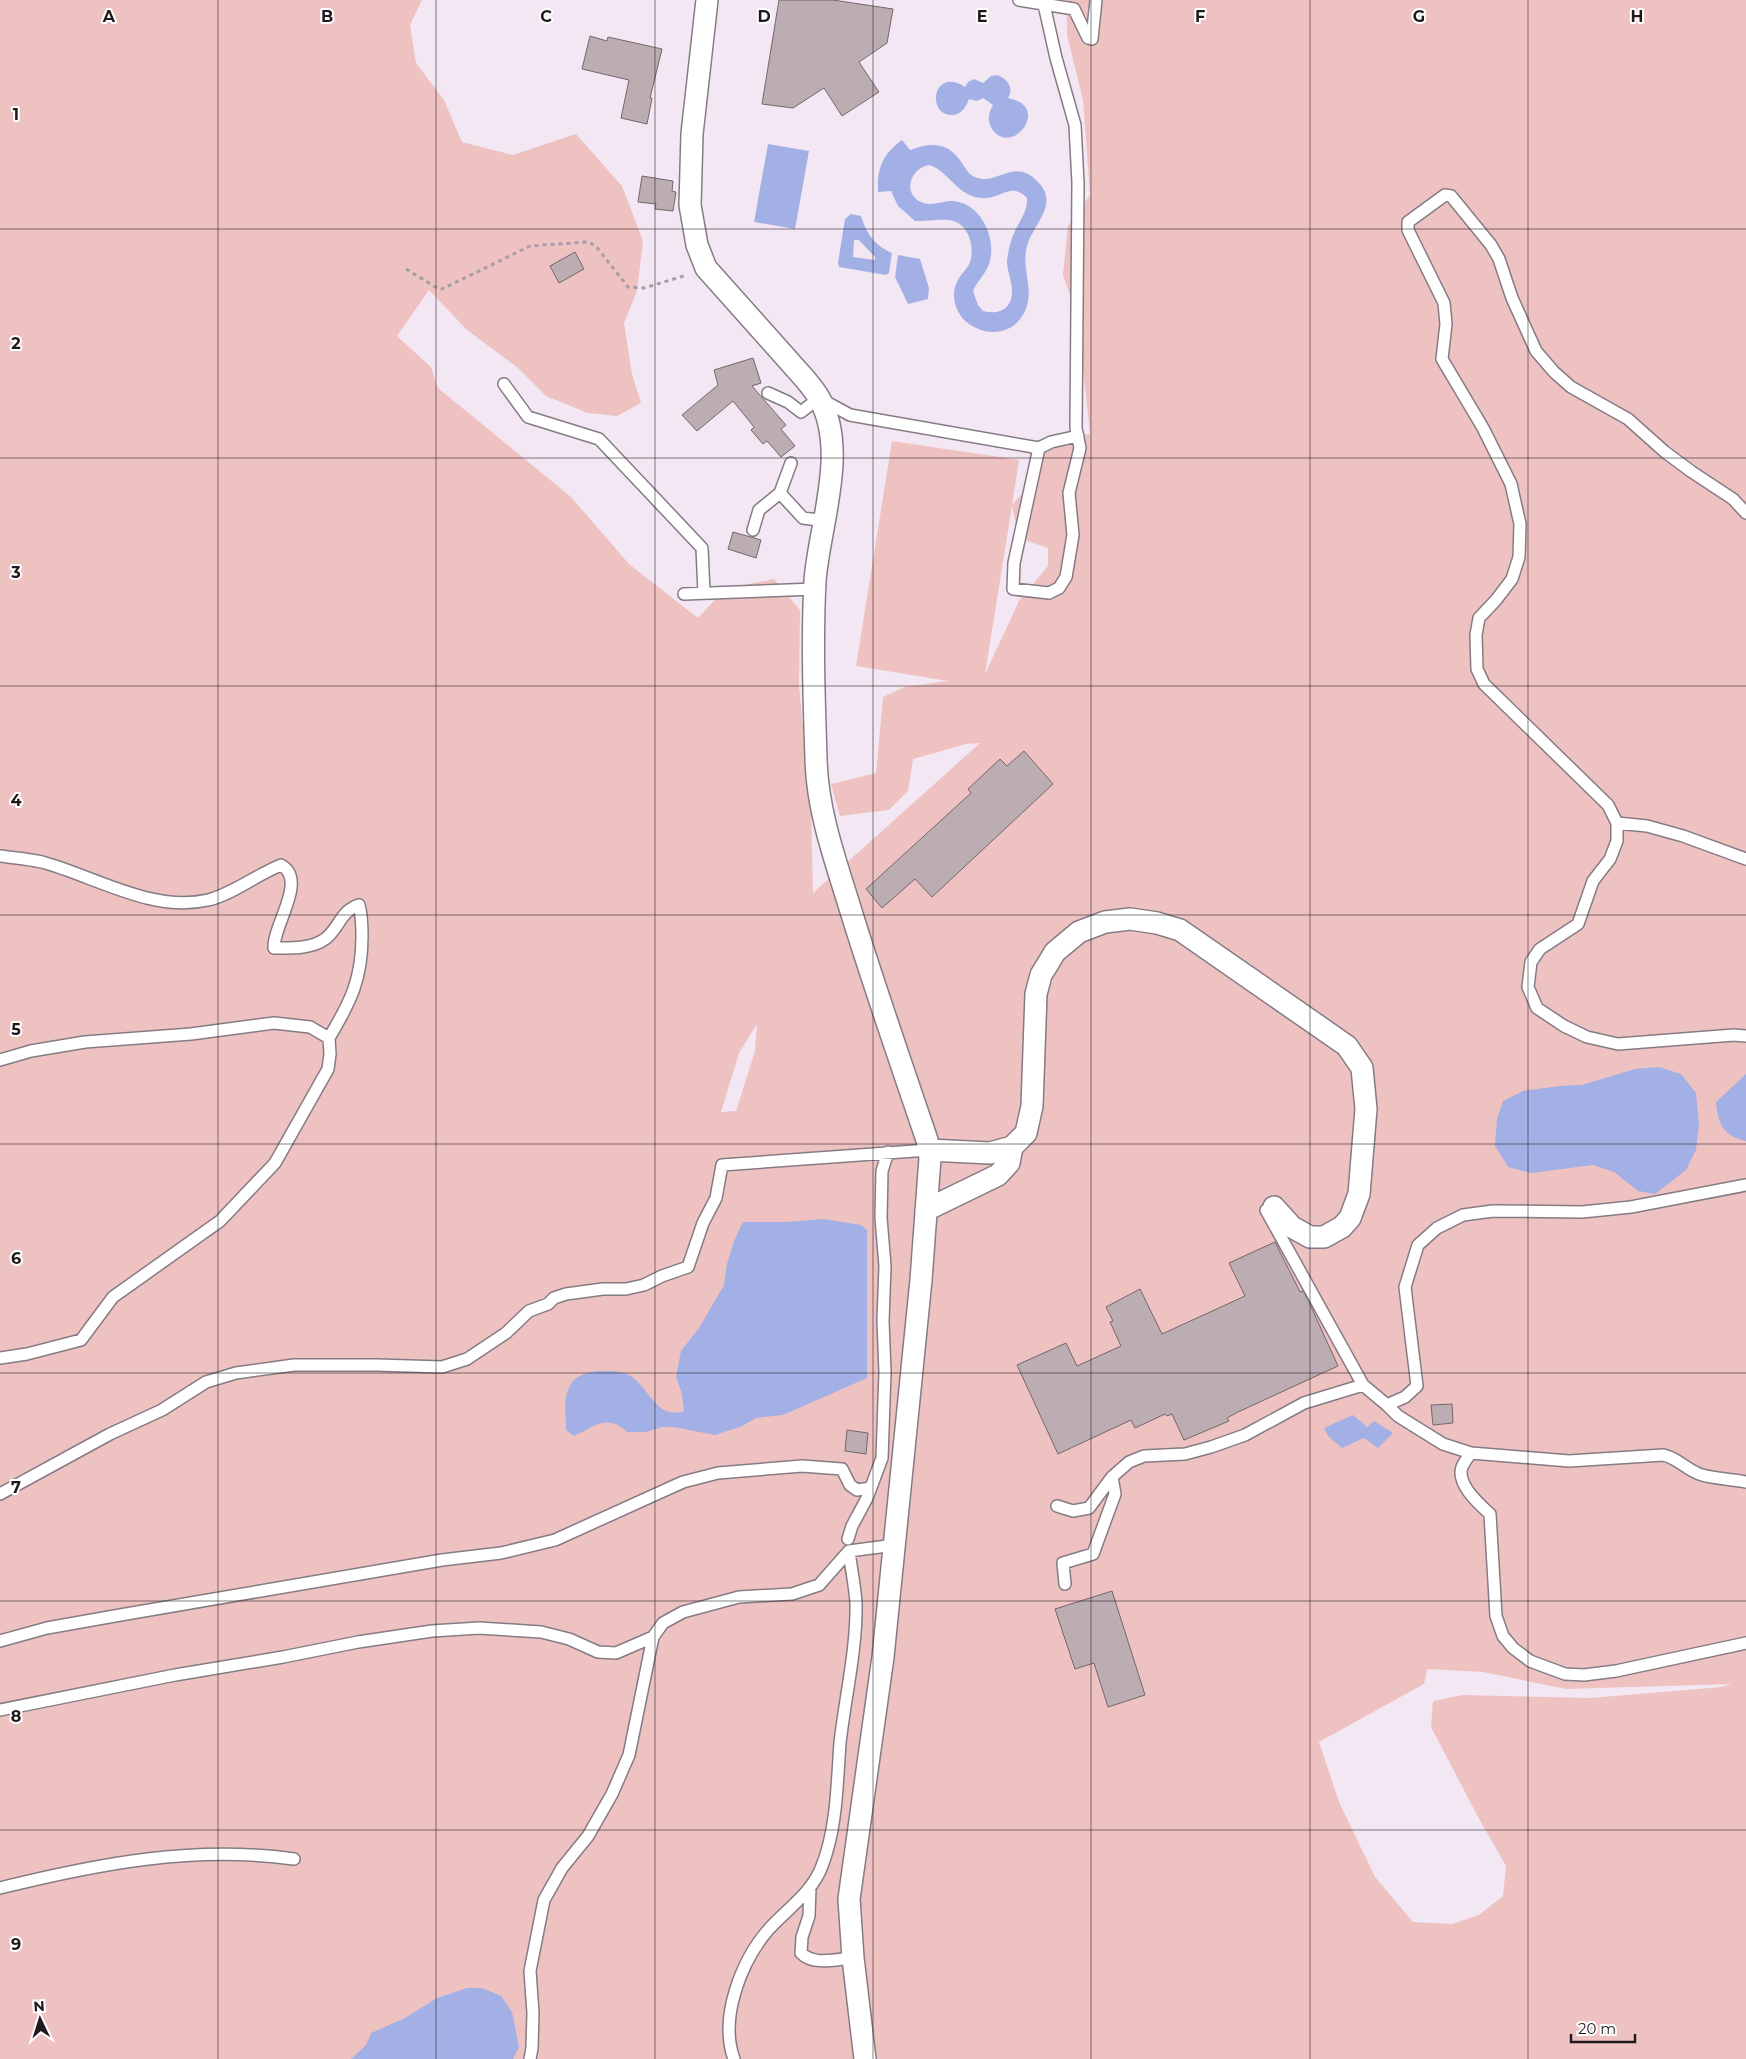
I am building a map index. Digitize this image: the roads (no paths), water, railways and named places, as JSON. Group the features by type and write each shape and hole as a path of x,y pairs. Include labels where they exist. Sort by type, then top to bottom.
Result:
{"street":[{"path":"707,0 692,134 690,205 697,245 706,268 805,379 819,398 830,430 830,487 815,589 816,761 824,823 929,1150 922,1280 883,1657 848,1899 864,2059"},
{"path":"929,1150 990,1153 1012,1146 1026,1133 1032,1106 1036,994 1041,975 1055,952 1079,932 1105,922 1130,919 1157,923 1180,930 1347,1046 1362,1068 1366,1109 1359,1194 1350,1218 1342,1227 1324,1237 1310,1237 1292,1227 1270,1208"},
{"path":"926,1210 998,1175 1009,1163 1012,1146"}],"lane":[{"path":"1019,0 1043,2 1074,9 1088,38 1092,39 1096,0"},
{"path":"1039,448 1014,563 1013,589 1049,593 1058,588 1066,577 1073,535 1070,493 1080,448 1076,410 1078,183 1075,125 1056,58 1043,2"},
{"path":"1746,513 1733,499 1672,457 1628,419 1571,387 1554,372 1536,351 1512,298 1499,260 1491,246 1451,196 1445,196 1408,222 1408,230 1444,303 1446,324 1442,359 1468,401 1511,484 1520,524 1519,557 1512,579 1479,618 1476,635 1478,669 1484,684 1608,805 1617,823 1617,841 1610,859 1593,881 1578,924 1540,949 1531,962 1528,987 1538,1008 1564,1026 1587,1037 1618,1044 1734,1035 1746,1036"},
{"path":"504,384 528,417 599,439 702,548 704,593"},
{"path":"768,393 788,402 801,412 819,398 850,415 1039,448 1051,442 1078,436"},
{"path":"753,530 759,510 780,493 791,463"},
{"path":"780,493 803,518 826,521"},
{"path":"684,594 815,589"},
{"path":"1617,823 1647,826 1674,833 1746,860"},
{"path":"0,856 41,862 142,896 175,902 211,900 281,865 288,869 291,876 290,890 288,906 274,939 274,948 304,948 326,938 342,916 352,907 358,905 362,915 360,973 343,1015 330,1038 328,1069 275,1163 220,1221 113,1297 81,1340 27,1354 0,1358"},
{"path":"0,1060 31,1051 85,1042 190,1034 274,1023 310,1027 330,1038"},
{"path":"0,1494 110,1434 162,1410 206,1382 236,1373 294,1365 442,1367 467,1359 506,1333 529,1311 548,1304 554,1298 566,1294 635,1287 688,1267 703,1223 716,1198 722,1165 929,1150"},
{"path":"734,2059 730,2047 728,2020 730,2004 756,1946 810,1887 822,1867 832,1828 856,1604 849,1545 852,1526 882,1458 886,1372 883,1321 885,1266 881,1218 882,1171 888,1152"},
{"path":"1387,1405 1406,1397 1416,1386 1405,1288 1418,1245 1437,1228 1463,1215 1493,1212 1582,1212 1631,1208 1746,1185"},
{"path":"1270,1208 1363,1385 1398,1416 1443,1444 1470,1453 1569,1461 1663,1454 1672,1456 1682,1465 1701,1475 1746,1482"},
{"path":"1057,1506 1072,1511 1089,1508 1112,1477 1130,1462 1144,1456 1185,1454 1211,1448 1245,1435 1304,1403 1363,1385"},
{"path":"1470,1453 1462,1468 1461,1478 1469,1492 1490,1514 1496,1616 1503,1636 1513,1648 1530,1661 1565,1674 1584,1675 1616,1671 1746,1643"},
{"path":"0,1640 47,1628 442,1560 501,1553 555,1540 683,1482 718,1473 802,1466 842,1469 850,1485 857,1490 870,1488"},
{"path":"1065,1584 1063,1563 1094,1554 1115,1494 1112,1477"},
{"path":"849,1545 895,1545"},
{"path":"530,2059 533,2012 530,1970 544,1900 562,1868 588,1836 612,1794 629,1756 652,1637 663,1623 676,1616 716,1602 739,1597 792,1594 819,1586 849,1545"},
{"path":"0,1710 183,1674 358,1642 432,1631 479,1628 541,1632 569,1640 598,1652 616,1653 652,1637"},
{"path":"0,1888 134,1859 198,1854 248,1854 294,1859"},
{"path":"810,1887 809,1916 802,1937 801,1953 806,1958 819,1961 853,1958"}],"water":[{"path":"997,75 1009,84 1010,94 1008,98 1021,103 1027,111 1028,120 1024,128 1016,135 1008,138 999,136 991,127 989,121 993,105 983,98 977,101 969,99 963,110 953,115 944,113 939,108 936,94 940,87 946,83 954,82 965,87 968,82 974,79 983,83 991,76"},
{"path":"902,140 910,150 932,145 939,146 957,156 969,173 975,177 983,179 1021,172 1038,182 1044,190 1046,206 1030,238 1025,256 1029,292 1028,301 1020,319 1012,327 997,332 980,330 964,320 957,310 954,298 955,286 969,264 972,250 967,232 963,227 959,223 948,220 915,221 898,206 891,191 878,192 882,163","holes":["929,165 936,168 959,188 973,196 988,198 1016,191 1027,198 1027,204 1009,248 1007,261 1012,287 1010,303 1003,310 994,312 983,311 978,305 973,291 989,264 991,254 989,233 978,214 961,202 924,203 920,202 912,194 910,183 915,173"]},
{"path":"768,144 809,151 795,229 754,222"},
{"path":"851,214 861,216 876,243 892,253 889,273 886,275 839,267 845,219","holes":["854,240 859,240 875,257 875,260 853,257"]},
{"path":"898,255 920,259 929,288 928,299 908,304 895,277"},
{"path":"1659,1067 1681,1074 1696,1093 1699,1123 1696,1150 1686,1170 1655,1194 1638,1191 1614,1172 1593,1165 1531,1173 1508,1167 1495,1146 1497,1119 1503,1101 1523,1091 1582,1085 1635,1069"},
{"path":"1746,1074 1746,1141 1732,1136 1723,1128 1718,1117 1716,1102"},
{"path":"824,1219 861,1225 867,1230 867,1378 783,1415 756,1418 740,1427 715,1435 673,1427 662,1427 646,1432 627,1432 613,1423 594,1426 574,1436 566,1430 565,1408 568,1390 578,1377 587,1373 611,1371 627,1374 635,1379 653,1400 666,1411 674,1413 684,1411 682,1394 676,1377 681,1351 699,1328 724,1285 727,1264 734,1241 743,1222 786,1222"},
{"path":"1353,1415 1367,1427 1374,1421 1393,1433 1378,1448 1364,1438 1342,1448 1328,1436 1324,1428"},
{"path":"467,1988 482,1988 501,1996 512,2012 519,2047 513,2059 351,2059 366,2045 371,2033 405,2018 437,1998"}]}
